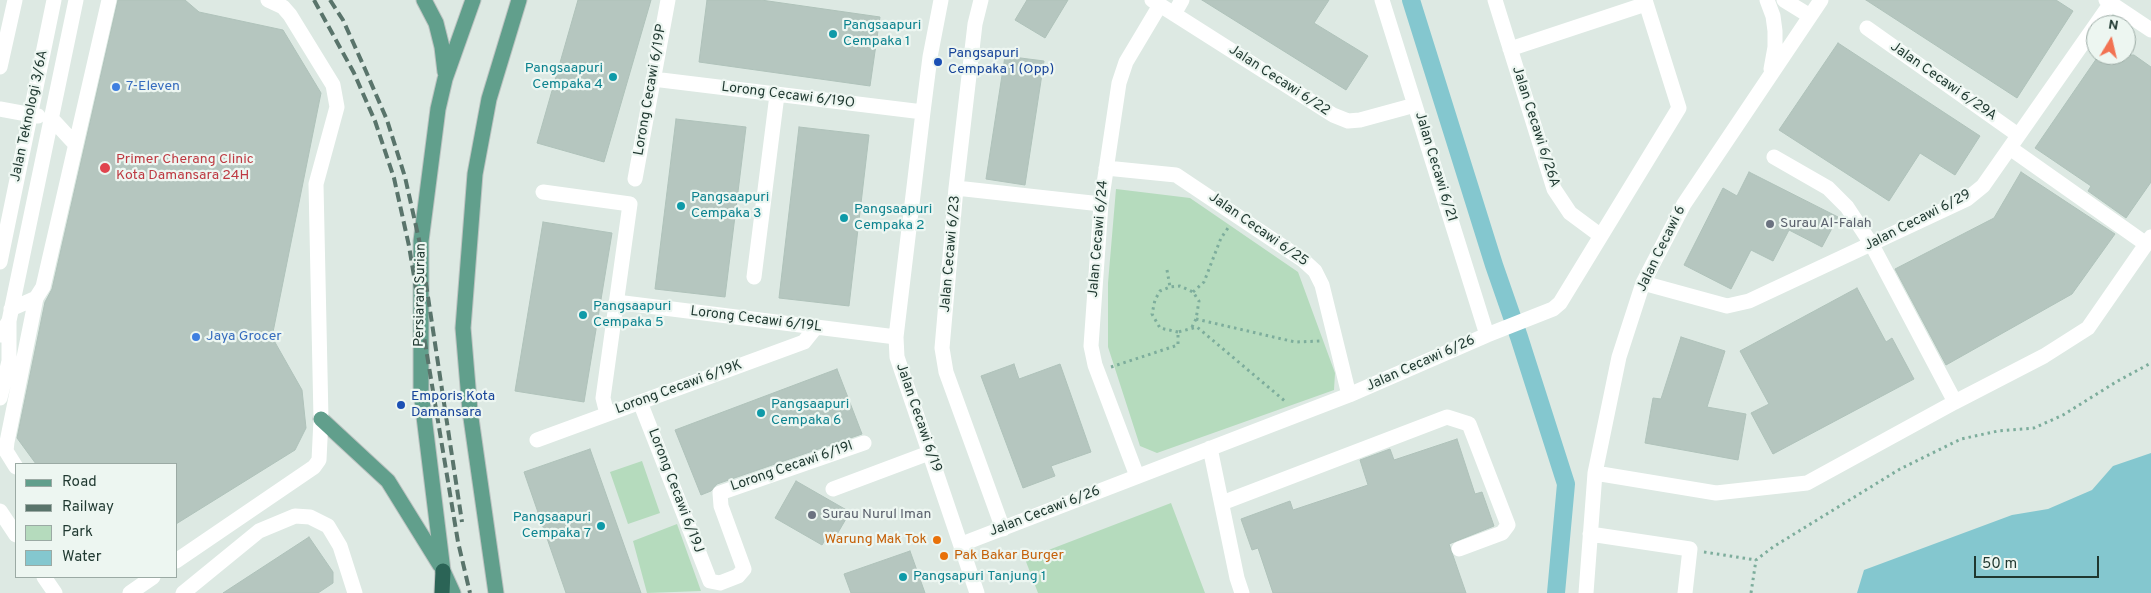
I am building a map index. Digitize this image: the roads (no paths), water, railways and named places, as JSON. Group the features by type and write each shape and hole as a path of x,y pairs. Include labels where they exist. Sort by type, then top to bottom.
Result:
{"highway":[{"path":"442,593 443,571"}],"main road":[{"path":"424,0 438,31 442,47 445,79"},
{"name":"Persiaran Surian","path":"453,593 443,571 421,392 421,241 438,109 445,79 473,0"},
{"path":"496,593 470,411 463,328 475,174 489,99 519,0"},
{"path":"321,419 388,481 443,571"}],"street":[{"path":"0,66 5,23 15,0"},
{"name":"Jalan Teknologi 3/6A","path":"0,262 54,0"},
{"name":"Jalan Teknologi 3/6A","path":"0,335 10,315 76,0"},
{"path":"15,465 6,451 7,442 36,298 43,286 109,0"},
{"path":"178,560 314,467 319,460 321,419 316,184 337,107 332,85 290,16 283,7 268,0"},
{"name":"Lorong Cecawi 6/19P","path":"635,179 668,0"},
{"name":"Jalan Cecawi 6/19","path":"941,0 930,58 923,112 896,337 897,357 962,544 977,593"},
{"name":"Jalan Cecawi 6/23","path":"980,0 975,24 956,188 942,348 946,372 1003,529"},
{"path":"1174,14 1182,0"},
{"name":"Jalan Cecawi 6/21","path":"1382,0 1487,335"},
{"name":"Jalan Cecawi 6/26A","path":"1495,0 1554,189 1570,213 1601,236"},
{"path":"1766,82 1775,48 1773,16 1767,0"},
{"path":"1784,0 1810,16"},
{"name":"Jalan Cecawi 6","path":"1586,593 1595,473 1619,357 1643,283 1684,204 1821,0"},
{"name":"Jalan Cecawi 6/22","path":"1156,2 1333,115 1348,121 1360,120 1415,105"},
{"name":"Jalan Cecawi 6/24","path":"1137,476 1090,346 1101,204 1121,76 1156,2"},
{"path":"1510,49 1645,2"},
{"name":"Jalan Cecawi 6/26","path":"962,544 1349,395 1487,335 1553,309 1560,303 1679,108 1645,2"},
{"path":"2108,2 2151,30"},
{"name":"Jalan Cecawi 6/29","path":"1643,283 1727,306 1749,301 1967,199 1983,186 2108,2"},
{"name":"Jalan Cecawi 6/29A","path":"1867,28 2014,142 2148,240"},
{"name":"Lorong Cecawi 6/19O","path":"653,79 923,112"},
{"path":"754,277 777,94"},
{"path":"0,109 52,119 76,144"},
{"path":"1774,157 1828,188 1847,207 1872,244 1954,402"},
{"name":"Jalan Cecawi 6/25","path":"1106,168 1176,175 1303,260 1315,271 1322,285 1349,395"},
{"path":"956,188 1101,204"},
{"path":"543,192 630,204 603,398 607,414"},
{"path":"1595,473 1716,493 1807,483 1954,402 2044,356 2088,328 2148,240"},
{"path":"0,398 9,361 10,315 36,298"},
{"name":"Lorong Cecawi 6/19L","path":"616,302 896,337"},
{"name":"Lorong Cecawi 6/19K","path":"538,440 804,342 816,328"},
{"name":"Lorong Cecawi 6/19J","path":"640,402 710,581"},
{"path":"1222,503 1447,417 1469,424 1508,525 1502,533 1459,549"},
{"name":"Lorong Cecawi 6/19I","path":"710,581 720,583 738,576 744,569 721,506 720,493 864,443"},
{"path":"1210,448 1237,578 1242,593"},
{"path":"833,489 929,453"},
{"path":"0,512 15,534"},
{"path":"182,593 259,531 295,516 318,520 328,526 340,546 355,593"},
{"path":"1590,534 1690,549 1685,593"},
{"path":"130,593 152,578"}],"water":[{"path":"2151,453 2151,593 1857,593 1864,570 2012,515 2048,509 2092,490 2113,466"}],"waterway":[{"path":"1411,0 1494,265 1566,484 1556,593"}],"railway":[{"path":"314,0 354,73 375,121 394,178 409,246 458,542 470,593"},
{"path":"330,0 343,20 387,120 405,177 420,244 462,522"}],"place":[{"name":"Pangsaapuri Cempaka 1","path":"833,34"},
{"name":"Pangsapuri Cempaka 1 (Opp)","path":"938,62"},
{"name":"Pangsaapuri Cempaka 4","path":"613,77"},
{"name":"7-Eleven","path":"116,87"},
{"name":"Primer Cherang Clinic Kota Damansara 24H","path":"105,168"},
{"name":"Pangsaapuri Cempaka 3","path":"681,206"},
{"name":"Pangsaapuri Cempaka 2","path":"844,218"},
{"name":"Surau Al-Falah","path":"1770,224"},
{"name":"Pangsaapuri Cempaka 5","path":"583,315"},
{"name":"Jaya Grocer","path":"196,337"},
{"name":"Emporis Kota Damansara","path":"401,405"},
{"name":"Pangsaapuri Cempaka 6","path":"761,413"},
{"name":"Surau Nurul Iman","path":"812,515"},
{"name":"Pangsaapuri Cempaka 7","path":"601,526"},
{"name":"Warung Mak Tok","path":"937,540"},
{"name":"Pak Bakar Burger","path":"944,556"},
{"name":"Pangsapuri Tanjung 1","path":"903,577"}]}
